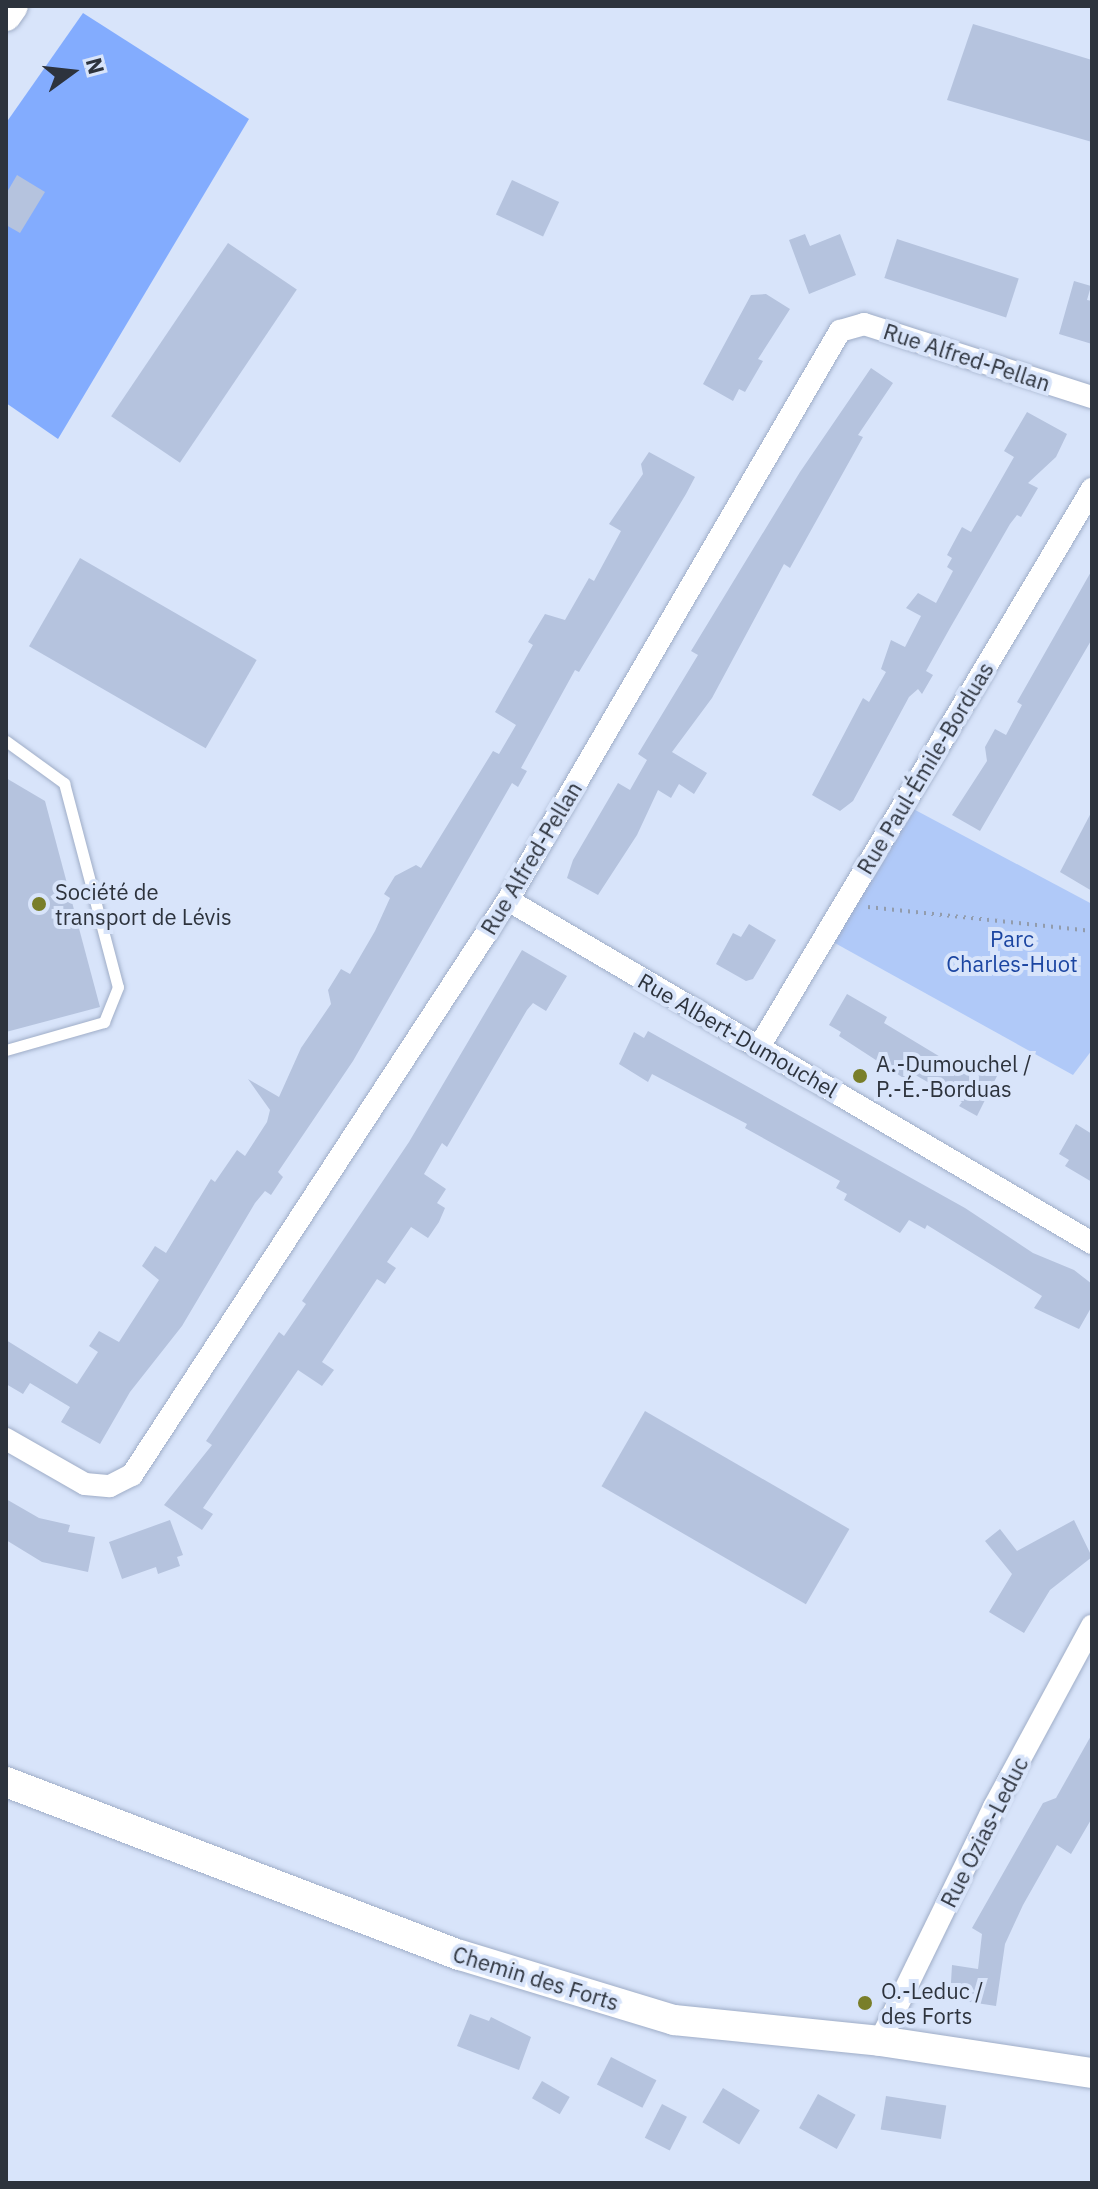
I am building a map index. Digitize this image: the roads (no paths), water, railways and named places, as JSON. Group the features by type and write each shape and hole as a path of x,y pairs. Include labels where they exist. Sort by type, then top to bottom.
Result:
{"street":[{"path":"6,16 13,6"},
{"name":"Rue Alfred-Pellan","path":"6,1439 85,1484 110,1486 132,1475 508,900 840,331 864,324 1092,397"},
{"name":"Rue Paul-Émile-Borduas","path":"759,1047 1092,489"},
{"name":"Rue Albert-Dumouchel","path":"508,900 1092,1243"},
{"name":"Rue Ozias-Leduc","path":"880,2041 994,1807 1092,1626"},
{"name":"Chemin des Forts","path":"6,1782 331,1909 592,1997 701,2024 880,2041 1092,2073"}],"lane":[{"path":"6,741 64,783 118,987 104,1022 6,1050"}],"water":[{"path":"83,13 249,119 58,439 6,403 6,123"}],"place":[{"name":"Société de transport de Lévis","path":"39,904"},
{"name":"A.-Dumouchel / P.-É.-Borduas","path":"860,1076"},
{"name":"O.-Leduc / des Forts","path":"865,2003"}],"park label":[{"name":"Parc Charles-Huot","path":"1012,950"}]}
